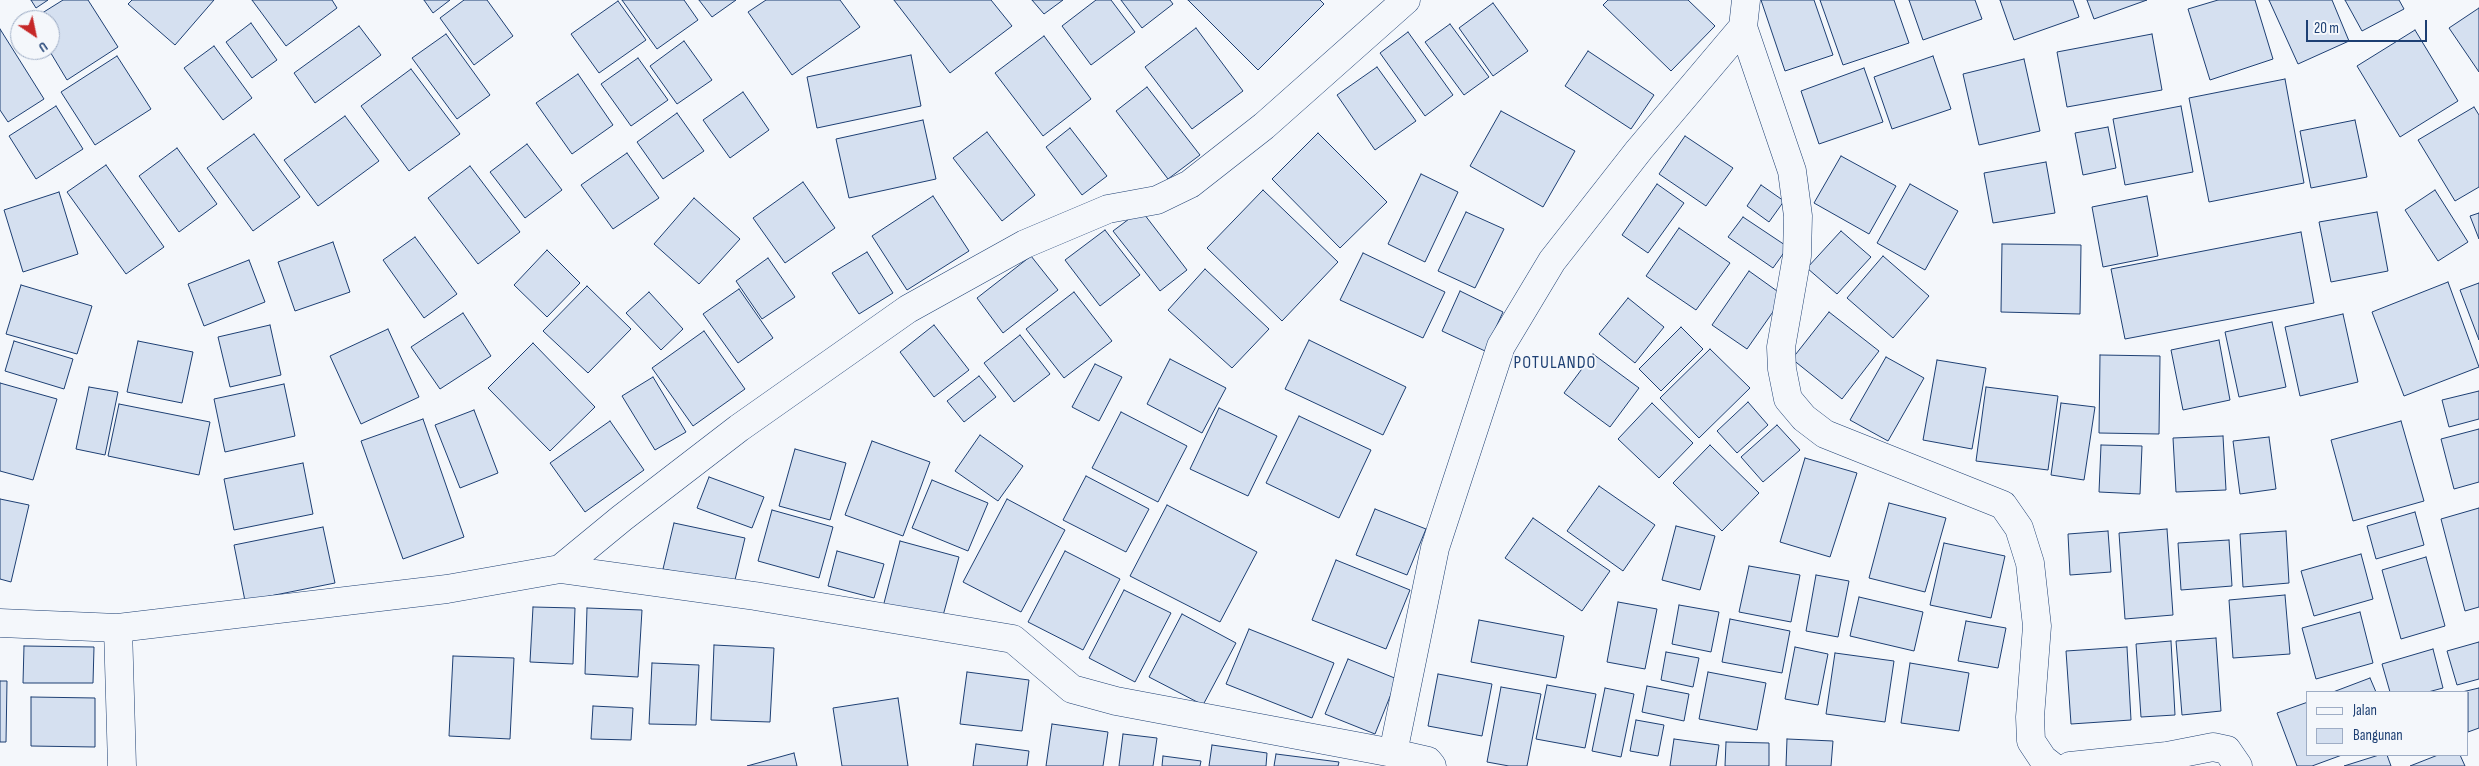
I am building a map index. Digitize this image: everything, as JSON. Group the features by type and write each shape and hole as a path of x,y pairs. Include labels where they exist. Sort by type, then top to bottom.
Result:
{"street":[{"path":"560,569 622,518 739,428 908,309 1024,244 1108,209 1157,200 1190,184 1264,126 1406,0"},
{"path":"1746,0 1743,28 1792,171 1798,216 1797,256 1781,347 1782,369 1788,399 1804,418 1825,434 2003,505 2019,528 2030,563 2037,626 2030,716 2031,741 2043,759 2052,766"},
{"path":"1393,753 1435,548 1501,346 1552,261 1639,150 1743,28"},
{"path":"0,622 118,628 447,589 560,569 755,596 1013,639 1072,689 1116,701 1393,753 1428,761 1432,766"},
{"path":"118,628 122,766"},
{"path":"2070,766 2167,756 2213,747 2226,750 2238,766"}],"building":[{"path":"31,0 48,0 36,8"},
{"path":"63,0 88,0 118,47 67,80 55,60 60,60 60,10 47,10"},
{"path":"132,0 214,0 175,45 128,4"},
{"path":"252,0 332,0 337,8 286,46"},
{"path":"424,0 450,0 433,13"},
{"path":"464,0 487,0 513,36 474,65 440,18"},
{"path":"622,0 684,0 698,20 657,49"},
{"path":"699,0 736,0 712,17"},
{"path":"766,0 840,0 860,27 792,75 748,12"},
{"path":"894,0 991,0 1012,26 950,73"},
{"path":"1032,0 1063,0 1044,14"},
{"path":"1096,0 1111,0 1135,32 1091,65 1062,26"},
{"path":"1121,0 1170,0 1173,4 1142,28"},
{"path":"1188,0 1320,0 1324,4 1258,70"},
{"path":"1608,0 1688,0 1715,26 1671,71 1603,5"},
{"path":"1761,0 1814,0 1833,55 1785,71"},
{"path":"1820,0 1894,0 1909,43 1843,65"},
{"path":"1909,0 1975,0 1982,19 1923,40"},
{"path":"2000,0 2073,0 2079,17 2014,40"},
{"path":"2087,0 2147,0 2094,19"},
{"path":"2218,0 2255,0 2273,59 2210,80 2188,9"},
{"path":"2269,0 2332,0 2349,41 2298,64"},
{"path":"2345,0 2399,0 2404,9 2362,31"},
{"path":"618,1 646,40 599,73 571,34"},
{"path":"1493,3 1528,51 1493,76 1459,28"},
{"path":"2479,8 2479,72 2449,28"},
{"path":"251,23 277,60 252,78 226,42"},
{"path":"1450,24 1489,77 1464,95 1425,42"},
{"path":"359,26 381,55 315,103 294,73"},
{"path":"1196,28 1243,91 1192,129 1145,67"},
{"path":"0,29 10,45 10,60 19,60 44,99 8,122 0,110"},
{"path":"2415,30 2458,101 2400,137 2357,66"},
{"path":"1408,32 1453,95 1425,116 1380,53"},
{"path":"446,34 490,95 457,119 412,58"},
{"path":"2152,34 2162,90 2067,107 2057,52"},
{"path":"1044,36 1091,99 1043,136 995,73"},
{"path":"684,41 712,80 677,104 650,66"},
{"path":"214,46 252,98 223,120 184,68"},
{"path":"1588,51 1654,95 1631,129 1565,86"},
{"path":"911,55 921,106 817,128 807,77"},
{"path":"117,56 151,109 95,145 61,92"},
{"path":"1933,56 1951,109 1892,129 1874,77"},
{"path":"638,58 668,100 631,126 601,84"},
{"path":"2024,59 2040,131 1979,145 1963,74"},
{"path":"1377,67 1416,121 1375,150 1337,95"},
{"path":"1864,68 1883,122 1819,144 1801,91"},
{"path":"411,69 460,134 409,171 361,106"},
{"path":"578,74 613,125 572,154 536,103"},
{"path":"2285,79 2304,183 2209,202 2189,98"},
{"path":"1147,87 1200,155 1168,179 1116,111"},
{"path":"743,92 769,130 730,158 703,120"},
{"path":"56,106 83,149 36,179 9,136"},
{"path":"2181,106 2193,172 2125,185 2113,119"},
{"path":"2474,107 2479,115 2479,187 2455,201 2418,140"},
{"path":"1501,111 1575,151 1543,207 1470,166"},
{"path":"677,113 704,151 663,179 637,142"},
{"path":"345,116 379,161 318,206 284,160"},
{"path":"923,120 936,179 849,198 836,139"},
{"path":"2355,120 2367,177 2311,188 2300,131"},
{"path":"2108,127 2116,168 2083,175 2075,133"},
{"path":"1070,128 1107,176 1082,195 1046,147"},
{"path":"987,132 1035,195 1002,221 953,158"},
{"path":"1318,133 1387,202 1340,248 1272,179"},
{"path":"254,134 300,197 253,231 207,168"},
{"path":"1685,136 1733,168 1706,206 1659,174"},
{"path":"527,144 562,190 525,218 490,172"},
{"path":"177,148 217,204 179,232 139,176"},
{"path":"627,153 659,198 613,229 581,185"},
{"path":"1841,156 1896,186 1869,234 1814,203"},
{"path":"2046,162 2055,213 1993,223 1984,173"},
{"path":"106,165 164,247 126,274 67,192"},
{"path":"470,166 520,232 478,264 428,198"},
{"path":"1421,174 1458,192 1425,262 1388,244"},
{"path":"803,182 835,228 785,263 753,218"},
{"path":"1657,184 1684,203 1648,253 1622,235"},
{"path":"1910,184 1958,211 1925,270 1877,243"},
{"path":"1761,185 1784,201 1769,222 1747,206"},
{"path":"1263,190 1338,262 1282,321 1207,248"},
{"path":"2435,190 2468,242 2438,261 2405,210"},
{"path":"59,192 78,254 23,272 4,210"},
{"path":"933,196 969,251 907,290 872,236"},
{"path":"2147,196 2158,256 2103,267 2092,207"},
{"path":"694,198 740,239 699,284 654,244"},
{"path":"1141,210 1187,270 1160,291 1113,231"},
{"path":"1466,212 1504,229 1475,288 1438,271"},
{"path":"2377,212 2388,271 2331,282 2319,222"},
{"path":"2479,213 2479,239 2470,216"},
{"path":"1743,217 1788,247 1773,268 1728,237"},
{"path":"1679,228 1730,263 1696,310 1646,276"},
{"path":"1105,230 1140,275 1100,306 1065,260"},
{"path":"1841,231 1871,257 1837,294 1807,268"},
{"path":"2301,232 2314,303 2125,339 2111,269"},
{"path":"415,237 457,294 424,318 383,260"},
{"path":"333,242 350,292 295,311 278,262"},
{"path":"2002,244 2081,245 2080,314 2001,312"},
{"path":"547,250 580,283 547,317 514,285"},
{"path":"867,252 893,293 859,314 832,273"},
{"path":"1363,253 1445,292 1423,338 1340,300"},
{"path":"1031,256 1058,290 1003,333 977,298"},
{"path":"1883,256 1929,296 1893,338 1847,298"},
{"path":"768,258 795,297 762,319 736,281"},
{"path":"249,260 265,302 204,326 188,284"},
{"path":"1205,269 1269,329 1232,368 1168,310"},
{"path":"1749,271 1784,296 1747,349 1712,325"},
{"path":"2448,282 2479,367 2404,396 2372,312"},
{"path":"2479,283 2479,340 2460,290"},
{"path":"21,285 92,306 77,354 6,334"},
{"path":"587,286 631,329 588,373 543,331"},
{"path":"739,289 773,338 738,363 703,314"},
{"path":"1460,291 1503,312 1485,351 1442,331"},
{"path":"649,292 683,329 661,350 626,313"},
{"path":"1074,292 1112,341 1064,378 1026,329"},
{"path":"1628,298 1664,327 1635,363 1599,334"},
{"path":"1829,312 1879,351 1842,399 1792,359"},
{"path":"463,313 491,356 440,389 411,347"},
{"path":"2343,314 2358,382 2300,396 2285,327"},
{"path":"2272,322 2286,387 2239,397 2225,332"},
{"path":"270,325 281,375 230,387 218,337"},
{"path":"934,325 969,370 934,397 900,352"},
{"path":"1681,327 1703,349 1661,391 1639,369"},
{"path":"388,329 419,397 361,424 330,356"},
{"path":"704,331 745,389 693,426 652,368"},
{"path":"1020,335 1050,374 1014,402 984,363"},
{"path":"1309,340 1406,387 1383,435 1285,389"},
{"path":"2219,340 2230,400 2183,410 2171,350"},
{"path":"14,341 73,359 64,389 5,371"},
{"path":"138,341 193,352 182,403 127,392"},
{"path":"533,343 595,407 550,451 488,388"},
{"path":"1710,349 1750,388 1699,438 1660,398"},
{"path":"1593,354 1639,388 1610,427 1564,393"},
{"path":"2100,355 2160,356 2159,434 2099,433"},
{"path":"1886,357 1924,378 1888,441 1850,420"},
{"path":"1170,359 1226,388 1202,433 1147,404"},
{"path":"1937,360 1986,368 1972,449 1923,440"},
{"path":"1095,364 1122,377 1099,421 1072,407"},
{"path":"979,376 996,397 964,422 947,401"},
{"path":"653,377 686,432 655,450 622,396"},
{"path":"0,383 57,399 33,480 0,471"},
{"path":"284,384 295,436 225,452 214,399"},
{"path":"89,387 118,392 105,455 76,449"},
{"path":"1986,387 2058,396 2048,470 1976,461"},
{"path":"2479,391 2479,419 2449,427 2442,400"},
{"path":"1748,402 1768,425 1737,453 1717,431"},
{"path":"1652,403 1693,443 1659,478 1618,439"},
{"path":"2061,403 2095,407 2084,480 2051,475"},
{"path":"119,404 210,422 199,475 108,456"},
{"path":"1219,408 1277,436 1248,496 1190,469"},
{"path":"474,410 498,473 460,488 435,425"},
{"path":"1121,412 1187,446 1158,502 1092,468"},
{"path":"1299,416 1371,450 1339,518 1266,483"},
{"path":"423,419 464,537 403,559 361,441"},
{"path":"610,421 644,470 585,512 550,463"},
{"path":"2401,421 2424,501 2353,521 2331,440"},
{"path":"1777,425 1800,450 1763,482 1741,457"},
{"path":"2479,429 2479,482 2454,489 2441,439"},
{"path":"980,435 1023,466 998,501 955,471"},
{"path":"2223,436 2226,490 2176,492 2173,438"},
{"path":"2269,437 2276,489 2240,494 2233,441"},
{"path":"872,441 930,462 903,536 845,515"},
{"path":"1710,445 1759,493 1722,531 1673,483"},
{"path":"2101,445 2142,446 2140,494 2099,492"},
{"path":"795,449 846,463 830,520 779,506"},
{"path":"1805,458 1857,473 1830,557 1780,542"},
{"path":"303,463 313,514 234,530 224,479"},
{"path":"1086,476 1149,509 1126,552 1063,520"},
{"path":"709,477 764,497 752,528 697,508"},
{"path":"932,480 988,503 968,551 912,528"},
{"path":"1599,486 1655,525 1623,571 1567,531"},
{"path":"0,499 29,505 11,582 0,579"},
{"path":"1007,499 1065,530 1021,612 963,582"},
{"path":"1889,503 1946,518 1925,592 1869,578"},
{"path":"1167,505 1257,552 1220,622 1130,576"},
{"path":"2479,508 2479,607 2465,611 2441,519"},
{"path":"1375,509 1426,529 1407,575 1356,555"},
{"path":"772,510 833,527 819,578 758,561"},
{"path":"2415,512 2424,545 2376,559 2367,526"},
{"path":"1533,518 1610,571 1582,611 1505,558"},
{"path":"674,523 745,538 734,584 663,569"},
{"path":"1676,526 1715,536 1700,590 1662,580"},
{"path":"323,527 335,583 245,601 234,545"},
{"path":"2167,529 2173,615 2125,619 2119,533"},
{"path":"2108,531 2111,572 2070,575 2068,534"},
{"path":"2286,531 2289,583 2243,587 2240,534"},
{"path":"2229,540 2232,586 2181,590 2178,543"},
{"path":"900,541 959,557 941,623 883,607"},
{"path":"1944,543 2005,556 1991,618 1930,605"},
{"path":"837,551 884,564 874,598 828,586"},
{"path":"1065,551 1120,579 1083,650 1028,622"},
{"path":"2361,554 2373,599 2314,616 2301,571"},
{"path":"2426,557 2445,626 2401,639 2382,570"},
{"path":"1336,560 1410,590 1386,649 1312,620"},
{"path":"1749,566 1800,575 1791,622 1739,612"},
{"path":"1816,575 1849,581 1838,637 1806,631"},
{"path":"1124,590 1171,613 1135,682 1089,658"},
{"path":"2285,595 2290,654 2233,658 2229,600"},
{"path":"1859,597 1923,612 1914,651 1850,636"},
{"path":"1618,602 1657,609 1645,669 1607,662"},
{"path":"1679,605 1719,612 1711,652 1672,644"},
{"path":"533,607 575,608 573,664 530,662"},
{"path":"587,608 642,610 638,677 585,674"},
{"path":"2360,612 2373,663 2316,679 2302,628"},
{"path":"1182,614 1236,643 1203,705 1149,677"},
{"path":"1730,619 1790,631 1782,673 1722,662"},
{"path":"1479,620 1564,636 1556,678 1471,662"},
{"path":"1966,621 2006,628 1998,668 1958,661"},
{"path":"1249,629 1334,663 1312,718 1226,684"},
{"path":"2216,638 2221,711 2182,715 2176,641"},
{"path":"2171,641 2175,715 2141,717 2136,644"},
{"path":"2479,642 2479,679 2457,685 2447,651"},
{"path":"714,645 774,648 770,722 711,720"},
{"path":"24,646 94,647 93,683 23,683"},
{"path":"1795,647 1828,654 1818,705 1785,699"},
{"path":"2127,647 2131,720 2071,724 2066,651"},
{"path":"2433,649 2443,688 2432,691 2390,691 2382,664"},
{"path":"1666,652 1699,658 1693,687 1661,680"},
{"path":"1835,653 1894,661 1885,722 1826,714"},
{"path":"453,656 514,658 510,739 449,736"},
{"path":"1348,659 1397,679 1375,734 1325,714"},
{"path":"652,663 699,665 696,725 649,724"},
{"path":"1910,663 1969,673 1959,731 1901,723"},
{"path":"967,672 1029,680 1022,731 960,724"},
{"path":"1708,672 1766,683 1757,730 1699,719"},
{"path":"1438,674 1492,684 1482,736 1428,726"},
{"path":"2370,678 2376,691 2336,691"},
{"path":"0,681 7,681 6,742 0,742"},
{"path":"1547,685 1596,694 1585,748 1536,739"},
{"path":"1647,686 1689,694 1684,721 1642,712"},
{"path":"1501,687 1541,694 1527,766 1509,766 1487,762"},
{"path":"1605,688 1634,694 1621,757 1592,751"},
{"path":"2479,688 2479,728 2469,732 2469,691 2466,691"},
{"path":"31,697 95,698 95,747 31,746"},
{"path":"898,698 908,766 842,766 833,708"},
{"path":"2306,703 2306,756 2339,756 2312,766 2297,766 2277,713"},
{"path":"593,706 633,708 631,740 591,739"},
{"path":"1636,720 1664,725 1658,756 1630,751"},
{"path":"1052,724 1108,732 1103,766 1046,766"},
{"path":"1123,734 1157,738 1153,766 1119,766"},
{"path":"1674,739 1719,745 1716,766 1670,766"},
{"path":"1787,739 1833,741 1831,766 1786,766"},
{"path":"1726,742 1769,743 1769,766 1725,766"},
{"path":"976,744 1029,751 1027,766 973,766"},
{"path":"1212,745 1267,753 1266,766 1209,766"},
{"path":"794,753 797,766 747,766"},
{"path":"1276,754 1339,762 1338,766 1274,766"},
{"path":"1163,756 1201,761 1200,766 1162,766"},
{"path":"2376,756 2387,756 2391,766 2344,766"},
{"path":"2435,756 2460,756 2465,766 2410,766"}],"district":[{"name":"POTULANDO","path":"1555,363"}]}
